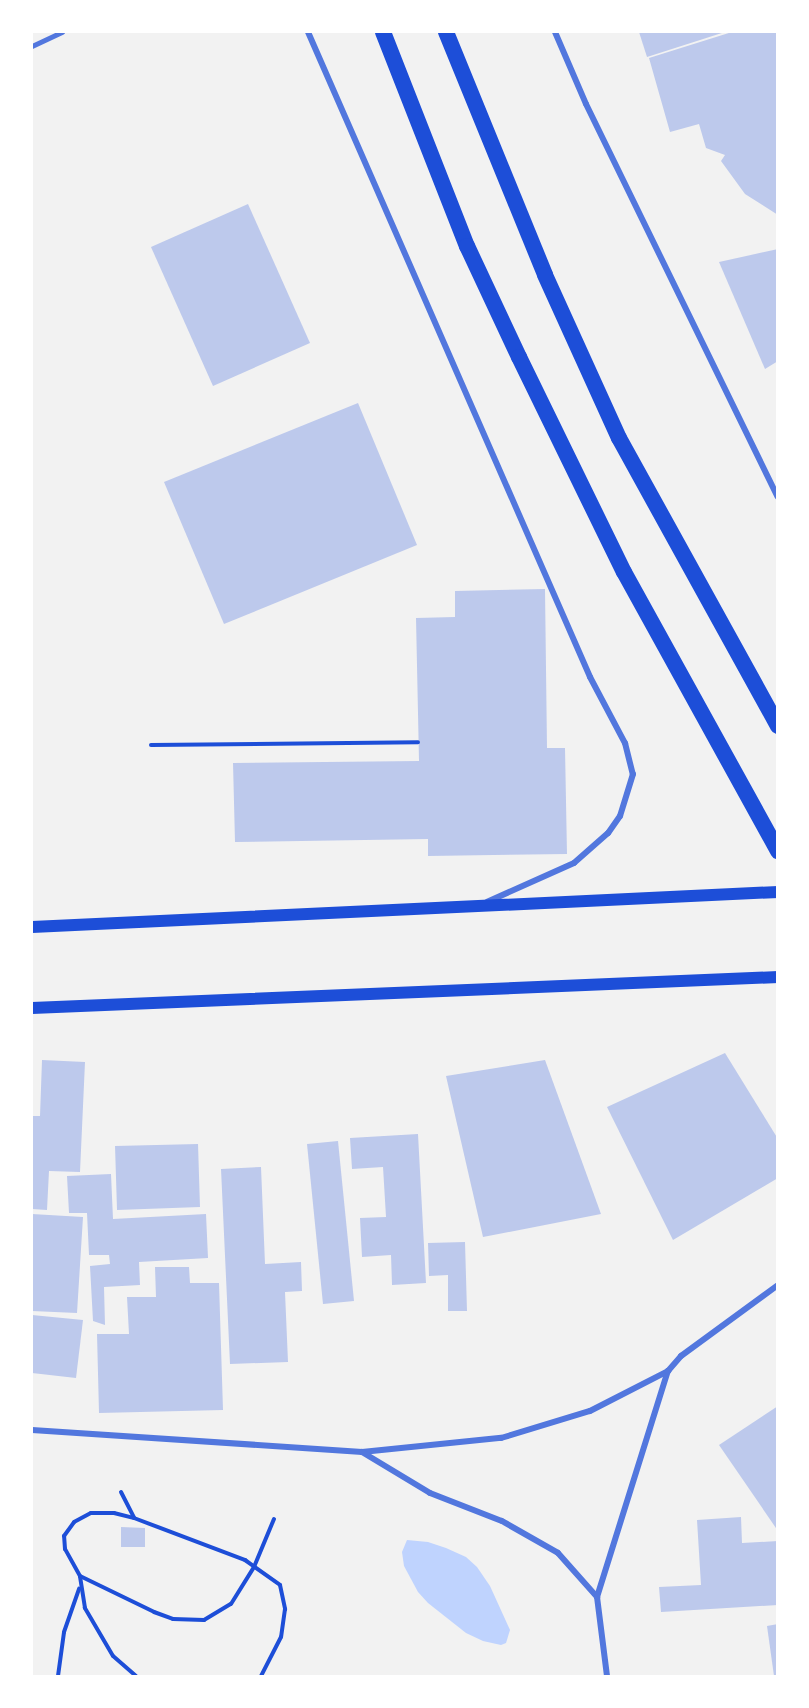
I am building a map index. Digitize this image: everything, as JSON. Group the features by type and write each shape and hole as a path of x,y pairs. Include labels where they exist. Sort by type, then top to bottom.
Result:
{"highway":[{"path":"383,32 467,246 519,357 624,572 777,851"},
{"path":"446,32 545,275 619,438 777,726"}],"main road":[{"path":"32,927 483,904 777,892"},
{"path":"32,1008 777,977"}],"street":[{"path":"308,32 590,677 625,743 633,774 620,816 608,832 574,863 483,904"},
{"path":"555,32 586,104 777,497"},
{"path":"32,1430 362,1452 501,1438 590,1411 668,1371 681,1356 777,1285"},
{"path":"607,1677 597,1597 668,1371"},
{"path":"362,1452 430,1493 502,1521 558,1553 597,1597"}],"lane":[{"path":"32,46 62,32"}],"path":[{"path":"151,745 418,742"},
{"path":"121,1492 134,1518"},
{"path":"136,1677 113,1656 102,1640 85,1608 80,1576 65,1549 64,1536 74,1522 92,1512 114,1512 134,1518 245,1560 280,1584 285,1609 281,1637 261,1677"},
{"path":"80,1576 173,1619 204,1620 231,1604 254,1567 274,1519"},
{"path":"58,1677 64,1632 78,1591 80,1576"}],"water":[{"path":"407,1540 428,1542 446,1548 466,1557 477,1567 490,1586 510,1630 506,1643 501,1645 483,1641 466,1633 428,1603 418,1592 404,1566 402,1552"}],"building":[{"path":"639,32 725,32 647,57"},
{"path":"732,32 778,32 778,215 745,194 721,161 725,155 706,148 699,124 670,132 649,58"},
{"path":"248,204 310,343 213,386 151,247"},
{"path":"778,249 778,361 765,369 719,262"},
{"path":"358,403 417,545 224,624 164,482"},
{"path":"545,589 547,748 565,748 567,854 428,856 428,839 235,842 233,763 419,761 416,618 455,617 455,591"},
{"path":"725,1053 778,1139 778,1178 673,1240 607,1107"},
{"path":"42,1060 85,1062 80,1172 49,1171 47,1210 32,1209 32,1116 40,1116"},
{"path":"545,1060 601,1214 483,1237 446,1076"},
{"path":"418,1134 426,1283 392,1285 391,1255 362,1257 360,1218 386,1217 383,1167 352,1169 350,1138"},
{"path":"338,1141 354,1301 323,1304 307,1144"},
{"path":"198,1144 200,1207 117,1210 115,1146"},
{"path":"261,1167 265,1264 301,1262 302,1291 285,1292 288,1362 230,1364 221,1169"},
{"path":"111,1174 113,1219 206,1214 208,1258 139,1262 140,1285 104,1287 105,1325 93,1321 90,1266 110,1264 109,1255 89,1255 87,1213 69,1213 67,1176"},
{"path":"32,1214 83,1217 77,1313 32,1311"},
{"path":"465,1242 467,1311 448,1311 448,1275 429,1276 428,1243"},
{"path":"155,1267 189,1267 190,1283 219,1283 223,1410 99,1413 97,1334 129,1334 127,1297 156,1297"},
{"path":"32,1315 83,1320 76,1378 32,1373"},
{"path":"778,1406 778,1531 719,1445"},
{"path":"741,1517 742,1543 778,1541 778,1605 661,1612 659,1587 701,1585 697,1520"},
{"path":"121,1527 145,1528 145,1547 121,1547"},
{"path":"778,1624 778,1676 774,1676 767,1626"}]}
